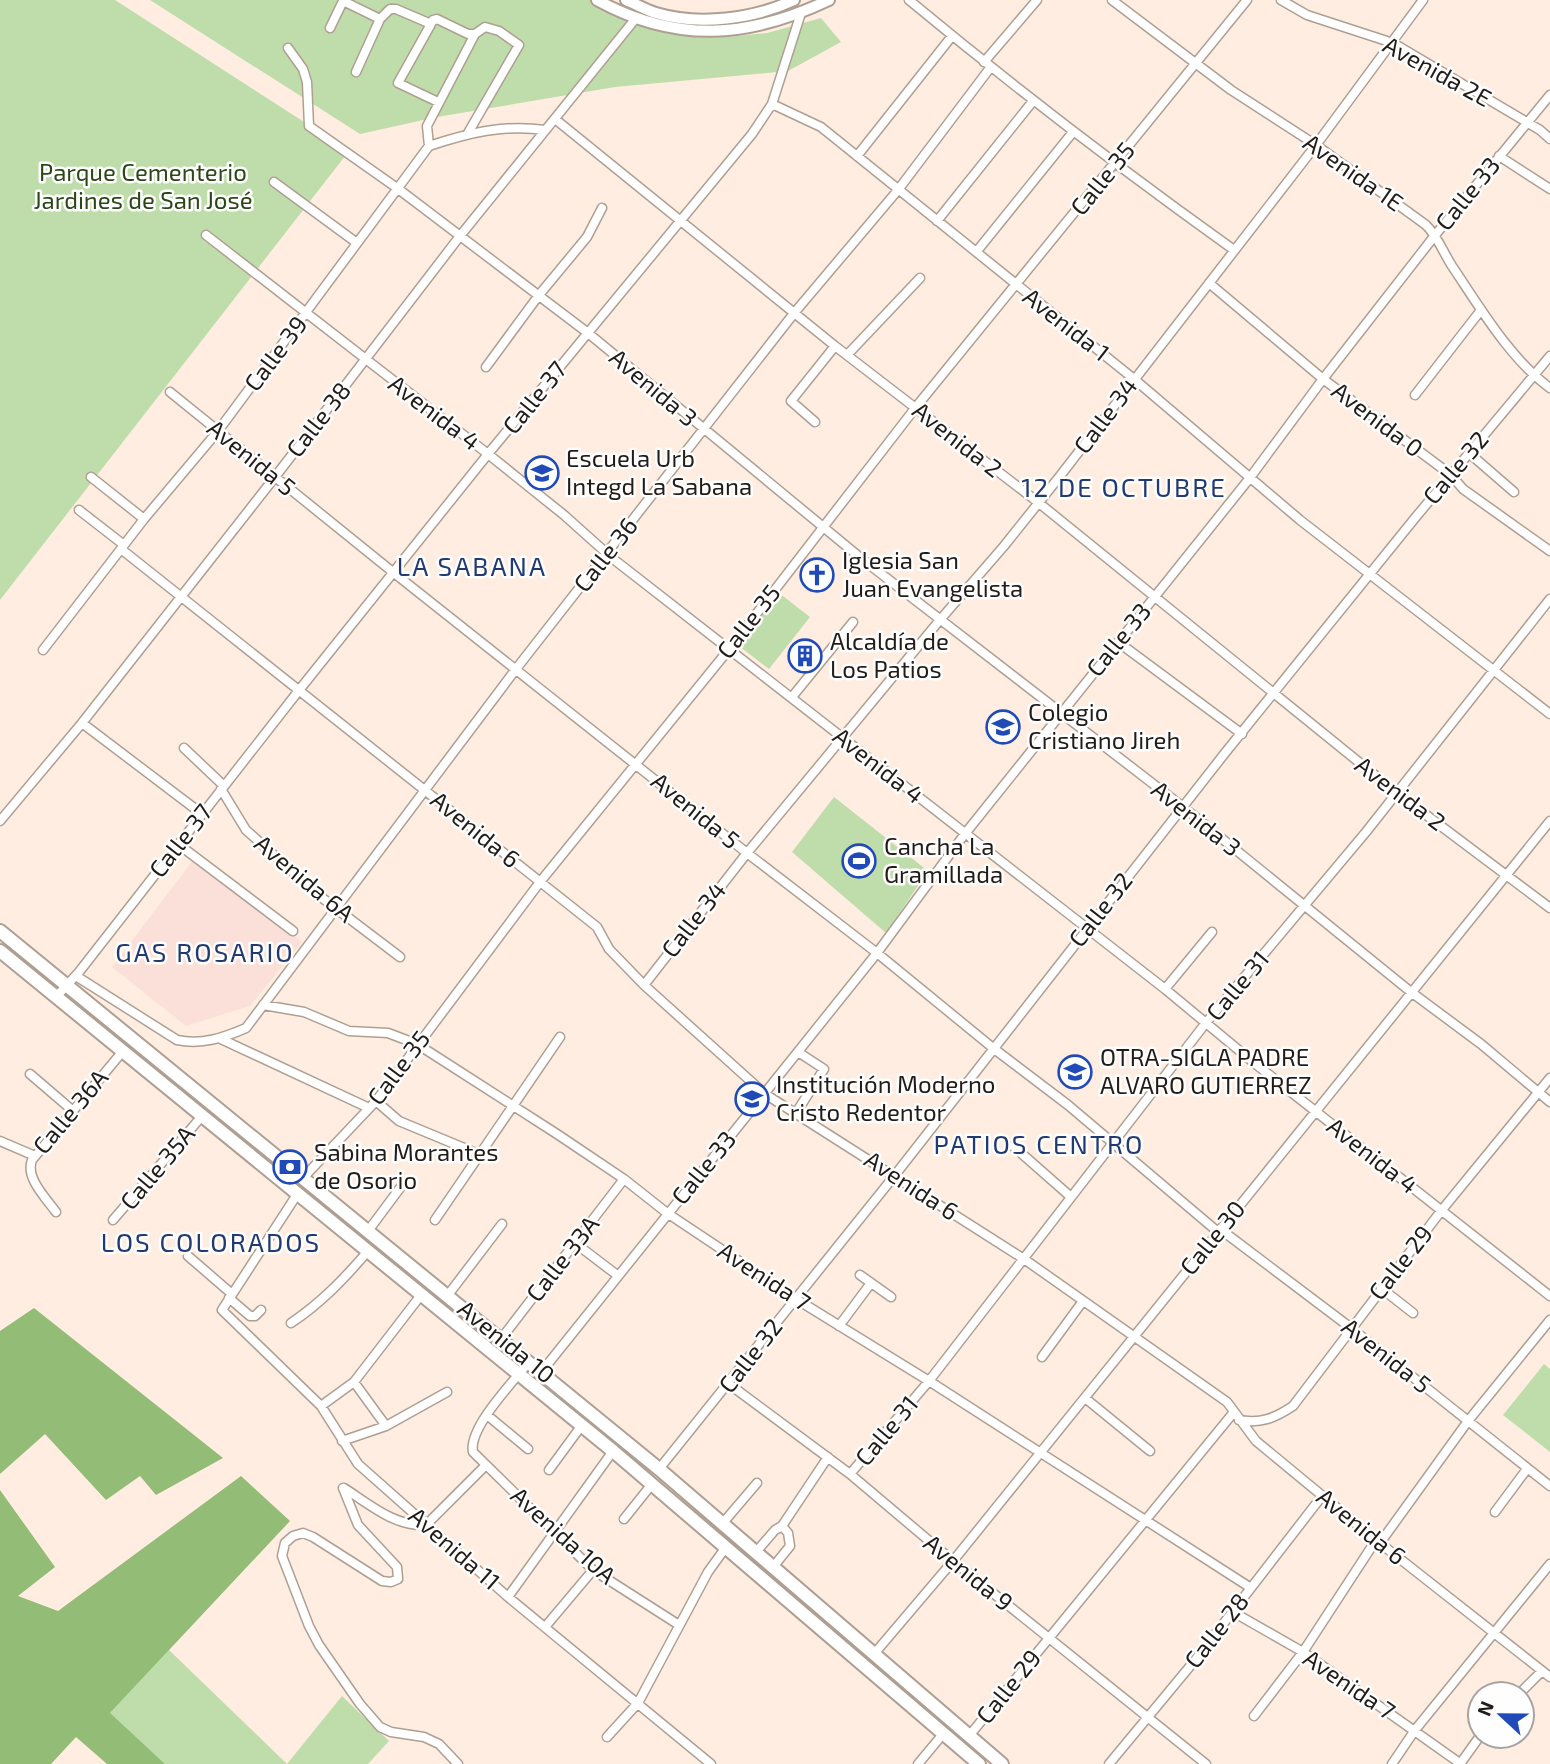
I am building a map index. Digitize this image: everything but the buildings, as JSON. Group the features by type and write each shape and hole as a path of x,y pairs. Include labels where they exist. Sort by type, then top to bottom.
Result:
{"main road":[{"path":"626,0 656,13 701,19 749,14 794,0"},
{"path":"601,1 636,18 678,29 703,31 754,28 801,13 829,0"},
{"name":"Avenida 10","path":"0,931 659,1469 1002,1764"},
{"name":"Avenida 10","path":"0,951 582,1425 979,1764"}],"street":[{"path":"909,0 1114,165 1234,250"},
{"name":"Calle 36","path":"221,1039 246,1028 516,669 795,312 898,190 987,65 1038,0"},
{"name":"Avenida 1E","path":"1112,0 1231,90 1315,145 1436,234 1444,253 1481,310 1533,376 1550,388"},
{"name":"Calle 35","path":"303,1178 373,1105 540,882 730,648 916,407 1247,0"},
{"name":"Avenida 2E","path":"1281,0 1307,15 1393,43 1550,139"},
{"name":"Calle 34","path":"644,985 747,853 1039,503 1393,43 1423,0"},
{"path":"330,28 343,1 380,19"},
{"path":"356,72 380,19 390,9 431,24"},
{"name":"Calle 37","path":"56,997 488,454 752,134 772,104 801,13"},
{"name":"Calle 38","path":"0,821 82,723 460,236 636,18"},
{"path":"438,102 398,83 433,20 437,19 468,34 475,34"},
{"path":"468,133 519,45 499,31 485,27 475,34 438,102 428,125 429,146 468,133 506,128 545,130"},
{"path":"857,156 952,36"},
{"name":"Avenida 3","path":"288,48 303,69 307,82 309,126 397,188 588,333 702,430 939,621 1062,712 1183,807 1550,1102"},
{"name":"Calle 33","path":"532,1384 877,953 964,835 1249,479 1436,234 1550,95"},
{"path":"937,221 1033,101"},
{"name":"Avenida 1","path":"772,104 821,127 1134,379 1249,479 1369,576 1550,714"},
{"name":"Avenida 2","path":"555,119 835,346 916,407 982,462 1039,503 1273,695 1397,793 1550,908"},
{"path":"977,251 1073,132"},
{"name":"Calle 39","path":"43,650 144,519 218,431 429,146"},
{"path":"1499,156 1550,189"},
{"path":"274,182 357,243"},
{"path":"486,367 539,295 587,237 602,208"},
{"name":"Avenida 4","path":"206,235 488,454 607,553 964,835 1165,989 1205,1024 1550,1296"},
{"path":"848,354 920,278"},
{"name":"Avenida 0","path":"1209,283 1323,379 1451,475 1463,489 1550,551"},
{"path":"1415,395 1481,310"},
{"path":"815,422 792,401 835,346"},
{"name":"Calle 32","path":"659,1469 895,1175 1183,807 1550,356"},
{"name":"Avenida 5","path":"170,392 394,573 1068,1105 1219,1231 1351,1328 1550,1486"},
{"path":"1469,453 1514,492"},
{"path":"91,477 144,519"},
{"name":"Avenida 6","path":"79,509 180,596 597,927 609,949 644,985 765,1094 1024,1259 1227,1402 1256,1441 1378,1542 1546,1674"},
{"name":"Calle 31","path":"850,1475 929,1381 1205,1024 1397,793 1550,599"},
{"path":"792,697 853,622"},
{"path":"1118,642 1242,734"},
{"path":"82,723 202,814"},
{"name":"Avenida 6A","path":"184,748 223,788 246,830 335,907 400,957"},
{"name":"Calle 30","path":"874,1654 953,1561 1550,821"},
{"path":"178,844 293,932"},
{"path":"1165,989 1212,932"},
{"path":"76,975 177,1040 188,1042 221,1039 373,1105 400,1121 481,1156"},
{"name":"Avenida 7","path":"263,1005 304,1012 349,1031 388,1033 417,1044 624,1179 667,1213 796,1299 1251,1588"},
{"path":"435,1220 560,1037"},
{"name":"Calle 36A","path":"56,1212 31,1175 29,1166 72,1110 123,1051"},
{"path":"796,1113 824,1069 798,1052"},
{"path":"30,1074 72,1110"},
{"name":"Calle 29","path":"970,1736 1145,1521 1237,1416 1261,1421 1275,1419 1293,1406 1441,1211 1550,1078"},
{"name":"Calle 35A","path":"113,1220 202,1116"},
{"path":"0,1141 35,1156"},
{"path":"1013,1146 1071,1196"},
{"name":"Calle 33A","path":"501,1339 624,1179"},
{"path":"368,1231 400,1188"},
{"path":"231,1296 298,1194"},
{"path":"448,1295 502,1224"},
{"path":"575,1243 618,1275"},
{"path":"290,1323 330,1293 368,1251"},
{"path":"188,1256 250,1316 261,1310"},
{"path":"860,1275 891,1297"},
{"path":"839,1326 871,1283"},
{"path":"1381,1288 1413,1313"},
{"path":"321,1406 354,1382 421,1294"},
{"name":"Avenida 11","path":"231,1296 222,1310 321,1406 358,1464 508,1597 711,1764"},
{"path":"1042,1357 1083,1301"},
{"path":"1254,1716 1468,1421 1550,1320"},
{"path":"528,1449 487,1415 529,1362"},
{"path":"354,1382 386,1426"},
{"name":"Avenida 9","path":"729,1384 828,1457 1206,1764"},
{"path":"342,1441 386,1426 447,1392"},
{"path":"1085,1398 1150,1451"},
{"name":"Avenida 10A","path":"487,1415 477,1428 471,1444 472,1452 593,1570 679,1625"},
{"path":"549,1470 582,1425"},
{"path":"508,1597 613,1451"},
{"name":"Calle 31","path":"756,1552 775,1530 782,1526 828,1457"},
{"path":"458,1764 439,1744 424,1737 391,1732 380,1727 360,1704 309,1626 282,1556 283,1548 293,1536 308,1534 373,1577 391,1582 398,1579 397,1566 358,1525 343,1488 396,1520 412,1526 426,1525 485,1466"},
{"path":"1495,1512 1527,1469"},
{"path":"722,1524 757,1483"},
{"path":"624,1519 652,1484"},
{"name":"Calle 28","path":"1109,1764 1233,1612 1322,1496"},
{"path":"773,1567 790,1546 788,1533 782,1526"},
{"path":"607,1737 638,1703 708,1572 726,1546"},
{"path":"1392,1764 1415,1730 1493,1631 1550,1564"},
{"path":"545,1627 593,1570"},
{"name":"Avenida 7","path":"1233,1612 1303,1652 1460,1764"},
{"name":"Calle 29","path":"918,1764 943,1734"}],"shaded area":[{"path":"197,855 302,942 250,1006 186,1026 112,967"}],"green space":[{"name":"Parque Cementerio Jardines de San José","path":"0,0 115,0 349,151 0,600"},
{"path":"150,0 596,0 677,31 725,37 767,33 821,18 841,42 788,71 615,87 437,117 360,134"},
{"path":"779,593 810,617 769,669 739,646"},
{"name":"Cancha La Gramillada","path":"834,797 928,871 886,933 792,852"},
{"path":"34,1308 223,1458 156,1495 140,1476 106,1500 45,1434 0,1474 0,1331"},
{"path":"1544,1364 1550,1369 1550,1452 1503,1415"},
{"path":"241,1476 290,1521 110,1713 165,1764 107,1764 76,1737 51,1764 0,1764 0,1490 55,1567 18,1596 58,1611"},
{"path":"169,1650 287,1764 165,1764 109,1714"},
{"path":"342,1696 389,1741 368,1764 287,1764"}],"place":[{"name":"Escuela Urb Integd La Sabana","path":"542,473"},
{"name":"Iglesia San Juan Evangelista","path":"817,575"},
{"name":"Alcaldía de Los Patios","path":"805,656"},
{"name":"Colegio Cristiano Jireh","path":"1003,727"},
{"name":"Cancha La Gramillada","path":"859,861"},
{"name":"OTRA-SIGLA PADRE ALVARO GUTIERREZ","path":"1075,1072"},
{"name":"Institución Moderno Cristo Redentor","path":"752,1099"},
{"name":"Sabina Morantes de Osorio","path":"290,1167"}],"district":[{"name":"12 DE OCTUBRE","path":"1124,488"},
{"name":"LA SABANA","path":"472,567"},
{"name":"GAS ROSARIO","path":"205,953"},
{"name":"PATIOS CENTRO","path":"1039,1145"},
{"name":"LOS COLORADOS","path":"211,1243"}]}
